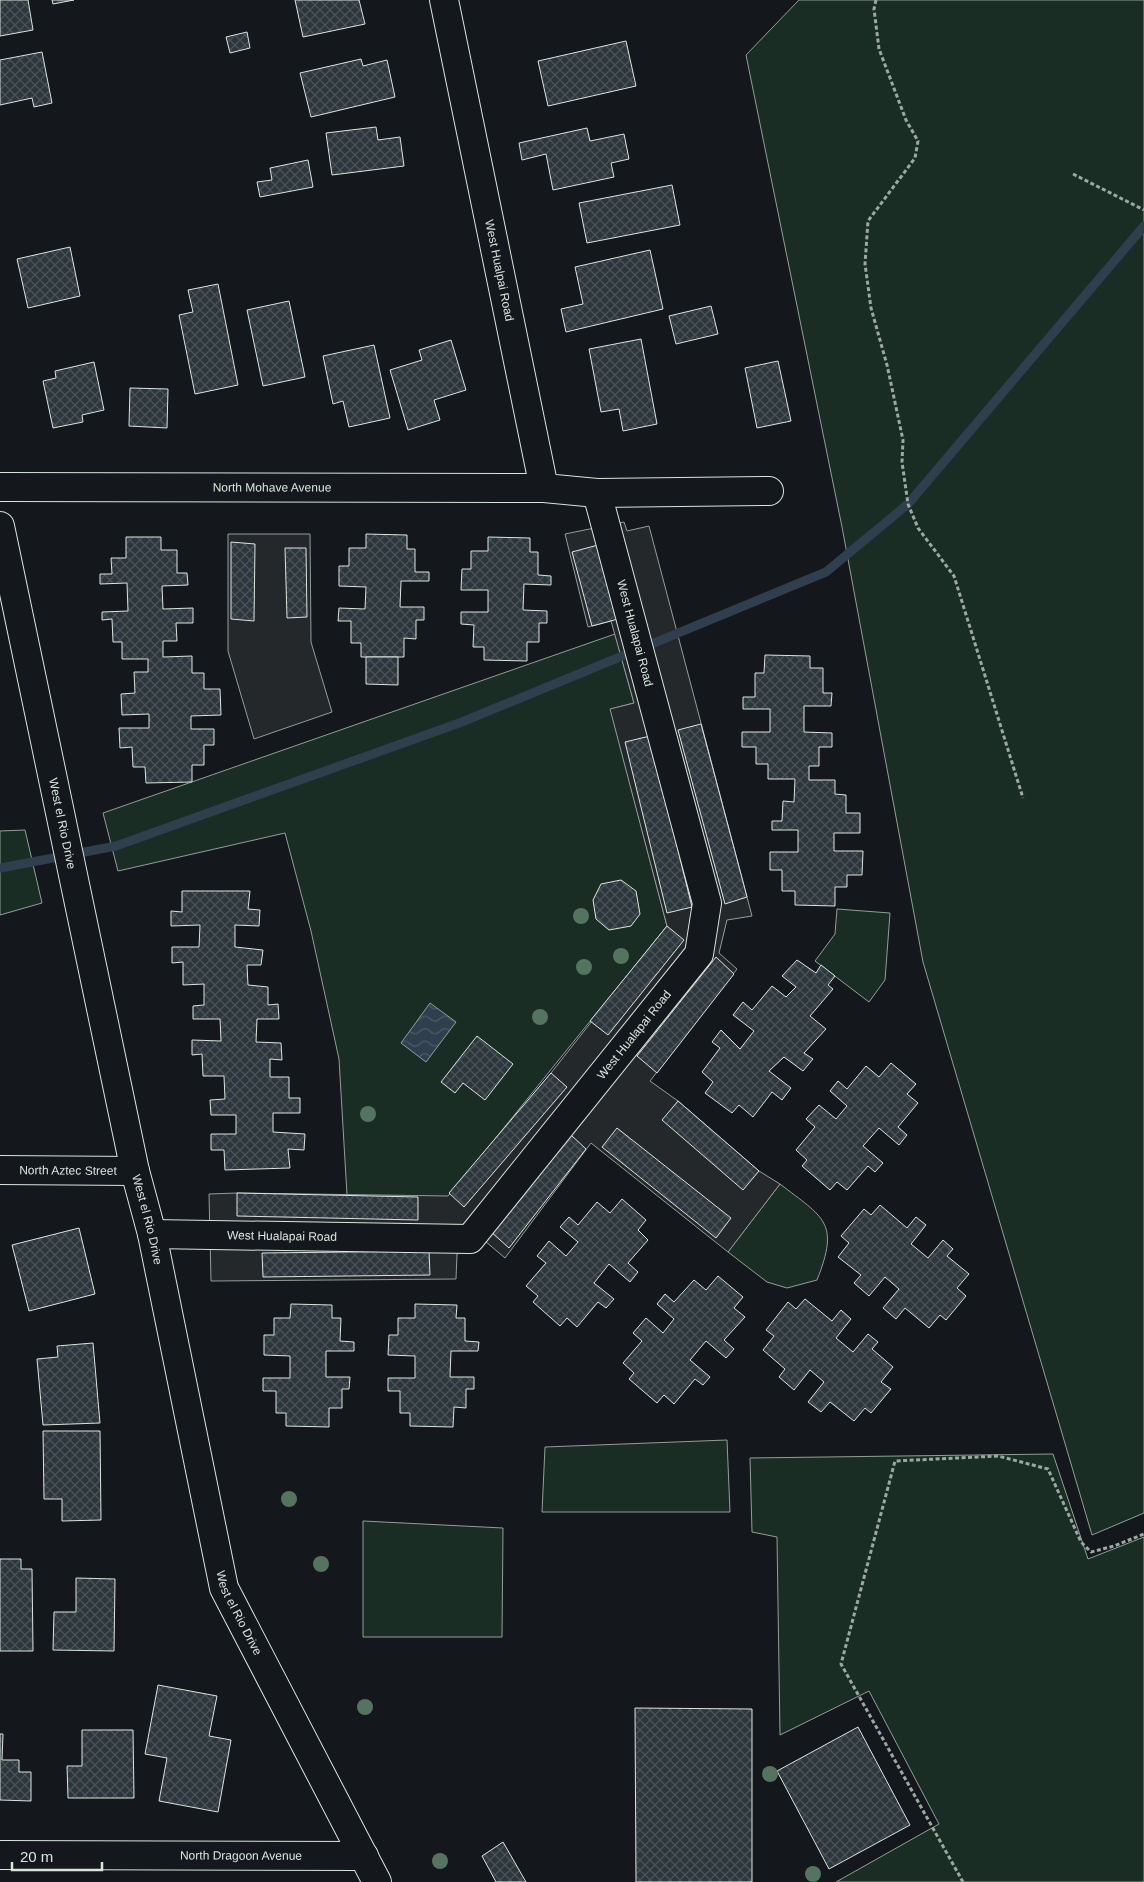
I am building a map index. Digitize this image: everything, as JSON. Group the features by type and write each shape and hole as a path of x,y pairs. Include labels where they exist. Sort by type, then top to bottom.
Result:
{"street":[{"name":"West Hualpai Road","path":"444,0 544,488"},
{"name":"North Mohave Avenue","path":"0,487 544,488"},
{"path":"544,488 597,493 769,491"},
{"name":"West Hualapai Road","path":"152,1234 470,1239 699,954 707,903 597,493"},
{"name":"West el Rio Drive","path":"0,526 135,1171 152,1234 224,1588 377,1882"},
{"name":"North Aztec Street","path":"0,1170 135,1171"},
{"name":"North Dragoon Avenue","path":"0,1855 364,1856"}],"path":[{"path":"876,0 880,49 906,120 918,141 915,158 868,221 864,264 871,308 887,365 903,440 902,462 908,504 918,528 954,576 1024,798"},
{"path":"1073,174 1144,210"},
{"path":"962,1882 841,1664 895,1461 998,1456 1048,1469 1081,1542 1091,1552 1114,1546 1144,1534"}],"green space":[{"path":"799,0 1144,0 1144,1513 1092,1535 923,962 842,527 746,55"},
{"path":"615,634 634,703 611,709 667,926 448,1197 347,1195 339,1059 311,931 285,833 118,871 103,813"},
{"path":"25,830 42,903 0,915 0,831"},
{"path":"837,909 890,913 885,980 869,1002 815,961 835,934"},
{"path":"780,1184 817,1214 824,1223 827,1233 824,1261 817,1280 787,1288 767,1282 728,1252"},
{"path":"727,1440 730,1512 542,1512 545,1447"},
{"path":"1053,1454 1088,1559 1144,1537 1144,1882 836,1882 939,1824 869,1691 780,1735 777,1537 752,1532 750,1458"},
{"path":"363,1521 503,1528 502,1637 363,1637"}],"shaded area":[{"path":"624,522 627,531 649,526 752,916 727,920 719,953 737,969 650,1081 678,1101 759,1171 780,1184 728,1252 591,1143 505,1258 485,1241 457,1254 456,1279 211,1281 209,1194 448,1196 551,1073 667,926 610,709 634,703 611,621 588,627 565,534"},
{"path":"228,534 310,534 311,642 332,712 254,739 228,651"}],"water":[{"path":"430,1003 456,1022 426,1062 401,1043"}],"building":[{"path":"0,0 28,0 33,30 0,36"},
{"path":"52,0 74,0 53,4"},
{"path":"295,0 359,0 365,24 303,37"},
{"path":"247,32 250,48 230,53 226,37"},
{"path":"626,41 636,86 548,106 538,61"},
{"path":"42,52 52,103 34,107 32,98 0,105 0,60"},
{"path":"361,59 363,66 387,60 395,97 311,117 300,73"},
{"path":"376,127 378,140 400,137 404,166 332,175 326,133"},
{"path":"587,128 590,141 624,134 629,159 611,163 614,177 553,190 546,154 522,160 519,143"},
{"path":"308,160 313,187 260,197 257,182 272,180 270,168"},
{"path":"672,185 680,225 587,243 579,203"},
{"path":"70,247 80,296 28,308 17,259"},
{"path":"650,250 663,309 566,332 561,309 583,304 575,267"},
{"path":"218,284 238,385 195,394 179,315 193,312 188,290"},
{"path":"289,301 305,377 263,386 247,310"},
{"path":"711,306 718,334 676,344 669,316"},
{"path":"641,339 657,424 623,431 619,409 601,412 589,349"},
{"path":"451,340 466,390 434,400 440,420 408,430 390,370 422,360 419,350"},
{"path":"374,345 390,418 349,427 343,401 333,404 323,356"},
{"path":"778,361 791,421 757,428 745,368"},
{"path":"94,362 104,410 82,415 83,422 53,428 43,381 56,378 55,371"},
{"path":"130,388 168,389 167,428 129,426"},
{"path":"366,534 407,535 407,549 415,549 415,572 429,572 429,581 401,581 400,607 424,607 424,620 416,620 416,639 404,638 404,657 361,657 361,643 351,643 351,621 338,621 339,608 365,609 366,587 339,586 339,566 349,566 349,548 366,548"},
{"path":"126,537 161,537 161,550 177,550 177,573 187,573 188,585 162,586 163,609 193,608 193,623 176,623 177,641 163,641 163,657 192,656 192,673 204,673 204,689 220,689 221,715 191,716 191,729 214,729 214,745 204,745 204,765 192,765 192,782 146,783 145,767 133,767 132,747 120,748 119,728 149,728 149,714 122,715 121,694 135,693 134,672 148,672 148,659 122,659 122,642 113,642 112,619 102,620 102,612 128,611 127,583 100,584 100,574 112,574 111,558 126,558"},
{"path":"488,537 530,538 530,552 538,552 538,575 551,576 551,585 524,584 523,610 547,611 547,623 539,623 539,642 527,642 527,661 484,660 484,647 473,647 474,625 461,624 461,612 488,612 488,590 461,590 462,569 471,569 471,551 488,551"},
{"path":"231,542 255,544 254,621 231,619"},
{"path":"598,545 618,619 592,626 572,552"},
{"path":"285,548 306,548 307,617 287,618"},
{"path":"765,655 810,656 810,668 823,668 823,693 832,693 831,706 804,706 804,732 832,733 832,747 819,747 819,766 809,766 809,780 835,780 835,794 846,795 846,813 860,813 860,833 834,833 834,851 863,851 862,875 847,875 847,887 835,887 835,906 795,905 795,891 782,891 782,870 770,870 770,852 798,852 798,830 772,830 772,821 782,821 783,801 794,802 795,779 768,779 768,764 756,764 756,747 742,747 742,732 770,732 770,709 743,709 743,697 755,697 755,673 764,673"},
{"path":"366,657 398,657 398,685 366,684"},
{"path":"701,724 747,897 725,904 678,730"},
{"path":"650,736 692,907 667,913 625,742"},
{"path":"621,880 636,891 640,914 631,926 609,930 596,919 593,900 601,884"},
{"path":"182,891 250,891 248,909 260,910 259,926 235,925 235,947 263,950 261,965 247,965 248,985 268,987 268,1005 278,1004 279,1019 257,1019 256,1042 281,1043 282,1060 270,1059 270,1077 289,1077 289,1098 300,1098 300,1113 273,1113 273,1132 305,1134 304,1150 288,1149 290,1168 225,1170 224,1150 211,1150 211,1134 236,1134 236,1115 211,1115 210,1100 225,1099 224,1076 203,1076 202,1054 192,1055 192,1040 221,1041 220,1019 193,1019 193,1006 204,1005 204,984 183,985 183,962 172,963 172,947 199,947 200,925 171,926 171,911 182,912"},
{"path":"667,926 684,940 608,1035 590,1021"},
{"path":"716,957 734,974 657,1073 637,1056"},
{"path":"797,960 816,973 821,965 835,976 828,985 833,989 810,1016 826,1029 804,1053 813,1059 803,1071 784,1057 769,1071 791,1088 782,1100 772,1092 753,1117 739,1105 732,1113 705,1093 713,1082 702,1072 720,1048 712,1042 721,1030 740,1049 754,1031 733,1015 743,1002 752,1010 772,986 786,997 796,987 782,976"},
{"path":"477,1036 513,1064 485,1100 463,1083 455,1093 441,1082"},
{"path":"891,1063 916,1084 907,1094 918,1103 898,1127 907,1135 899,1145 879,1128 863,1146 883,1163 875,1172 868,1166 847,1190 837,1182 830,1190 802,1166 807,1160 796,1150 815,1127 806,1119 819,1105 836,1119 847,1106 830,1091 838,1081 847,1089 866,1066 879,1077"},
{"path":"551,1073 567,1087 464,1207 449,1193"},
{"path":"678,1101 759,1171 743,1190 662,1120"},
{"path":"617,1128 731,1218 716,1238 602,1147"},
{"path":"571,1135 586,1149 509,1248 490,1231"},
{"path":"237,1193 418,1197 418,1220 237,1216"},
{"path":"622,1199 646,1220 638,1230 648,1240 628,1263 638,1272 630,1282 609,1264 594,1283 614,1299 606,1308 598,1302 577,1327 567,1318 560,1326 533,1302 538,1296 526,1286 546,1263 537,1256 549,1241 566,1256 578,1242 560,1227 569,1217 578,1225 597,1202 610,1213"},
{"path":"880,1205 907,1228 916,1217 926,1225 911,1244 928,1258 943,1240 953,1249 947,1256 969,1274 957,1288 966,1296 946,1320 940,1315 929,1328 905,1308 896,1319 883,1308 899,1289 885,1277 869,1296 854,1283 861,1275 838,1257 849,1243 841,1236 864,1209 871,1215"},
{"path":"79,1228 95,1294 29,1311 12,1245"},
{"path":"429,1251 430,1275 263,1277 262,1253"},
{"path":"718,1276 743,1297 734,1308 745,1317 724,1340 734,1349 726,1358 706,1341 690,1360 710,1377 703,1385 695,1379 674,1404 664,1395 657,1403 629,1379 634,1373 623,1363 642,1341 633,1333 646,1318 663,1333 674,1319 657,1304 665,1294 674,1302 694,1280 706,1290"},
{"path":"805,1299 832,1321 841,1310 851,1319 836,1338 853,1352 868,1334 878,1342 872,1349 893,1367 881,1382 891,1389 871,1413 865,1408 854,1421 830,1402 821,1412 808,1402 824,1382 810,1370 794,1390 779,1377 785,1369 763,1350 774,1336 766,1330 788,1302 796,1309"},
{"path":"291,1304 332,1305 332,1318 341,1318 340,1341 354,1342 354,1351 326,1351 326,1377 350,1377 349,1389 342,1389 342,1408 329,1408 329,1427 286,1426 286,1413 276,1413 276,1391 263,1391 263,1378 290,1378 290,1356 264,1355 264,1335 274,1335 274,1318 290,1318"},
{"path":"415,1304 457,1305 456,1318 465,1318 465,1341 479,1342 478,1351 451,1351 450,1377 474,1377 474,1389 466,1389 466,1408 454,1407 453,1427 410,1426 410,1413 400,1413 400,1391 388,1391 388,1378 415,1378 415,1356 388,1355 389,1335 398,1335 398,1318 415,1318"},
{"path":"93,1343 100,1423 43,1425 37,1359 58,1357 57,1346"},
{"path":"43,1431 100,1431 101,1520 62,1521 62,1499 44,1499"},
{"path":"0,1559 21,1559 21,1569 32,1569 33,1651 0,1651"},
{"path":"76,1578 115,1579 114,1651 53,1650 54,1612 76,1612"},
{"path":"158,1685 217,1696 209,1736 231,1740 218,1812 159,1801 167,1758 145,1754"},
{"path":"635,1708 752,1709 752,1882 636,1882"},
{"path":"858,1727 910,1825 829,1869 777,1771"},
{"path":"82,1730 133,1730 134,1798 68,1798 67,1766 82,1766"},
{"path":"0,1734 3,1734 2,1760 19,1760 19,1772 31,1772 31,1801 0,1800"},
{"path":"503,1842 526,1882 496,1882 482,1856"}],"waterway":[{"path":"0,868 116,846 462,722 826,572 908,504 1144,226"}]}
